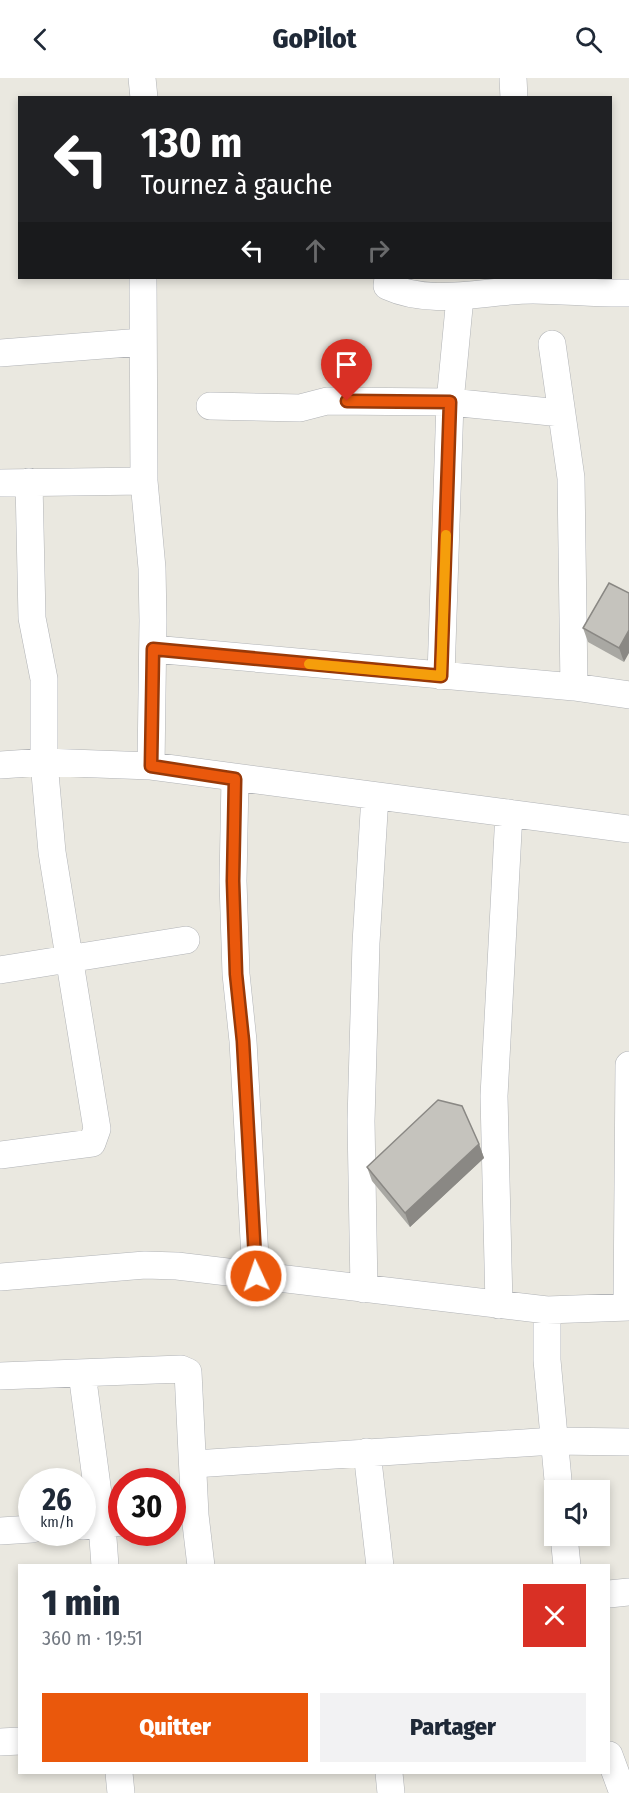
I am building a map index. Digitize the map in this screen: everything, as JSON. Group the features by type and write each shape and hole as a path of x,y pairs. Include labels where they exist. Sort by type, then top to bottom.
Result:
{"street":[{"path":"142,78 144,96"},
{"path":"513,78 514,96"},
{"path":"143,279 144,481 152,568 151,766"},
{"path":"388,279 387,286 403,294 460,297 530,284 629,293"},
{"path":"441,676 450,402 460,297"},
{"path":"1,346 142,342"},
{"path":"552,344 571,478 574,687"},
{"path":"210,406 300,408 327,401 450,402 561,413"},
{"path":"0,483 144,481"},
{"path":"0,1155 92,1143 96,1136 52,852 44,762 44,679 32,618 29,482"},
{"path":"153,649 629,694"},
{"path":"0,765 44,762 151,766 235,779 629,829"},
{"path":"235,779 233,881 236,974 243,1041 256,1276"},
{"path":"364,1289 362,1121 366,943 375,796"},
{"path":"499,1305 494,1096 509,813"},
{"path":"0,970 186,940"},
{"path":"0,1277 146,1265 177,1266 547,1310 628,1307 629,1065"},
{"path":"547,1310 548,1360 558,1480"},
{"path":"0,1376 181,1369 188,1372 194,1464 186,1506"},
{"path":"82,1373 102,1524 105,1564"},
{"path":"194,1464 554,1441 629,1442"},
{"path":"367,1452 380,1564"},
{"path":"186,1522 200,1564"},
{"path":"0,1531 18,1530"},
{"path":"565,1546 567,1564"},
{"path":"610,1594 629,1592"},
{"path":"0,1743 18,1741"},
{"path":"610,1750 629,1744"},
{"path":"610,1758 623,1793"},
{"path":"119,1774 121,1793"},
{"path":"388,1774 391,1793"}],"building":[{"path":"609,583 629,593 629,630 619,648 583,628"},
{"path":"438,1100 462,1106 479,1144 405,1213 367,1167"}],"slow traffic":[{"path":"309,664 441,676 446,535"}],"route":[{"path":"256,1276 243,1041 236,974 233,881 235,779 151,766 153,649 441,676 450,402 347,401"}]}
